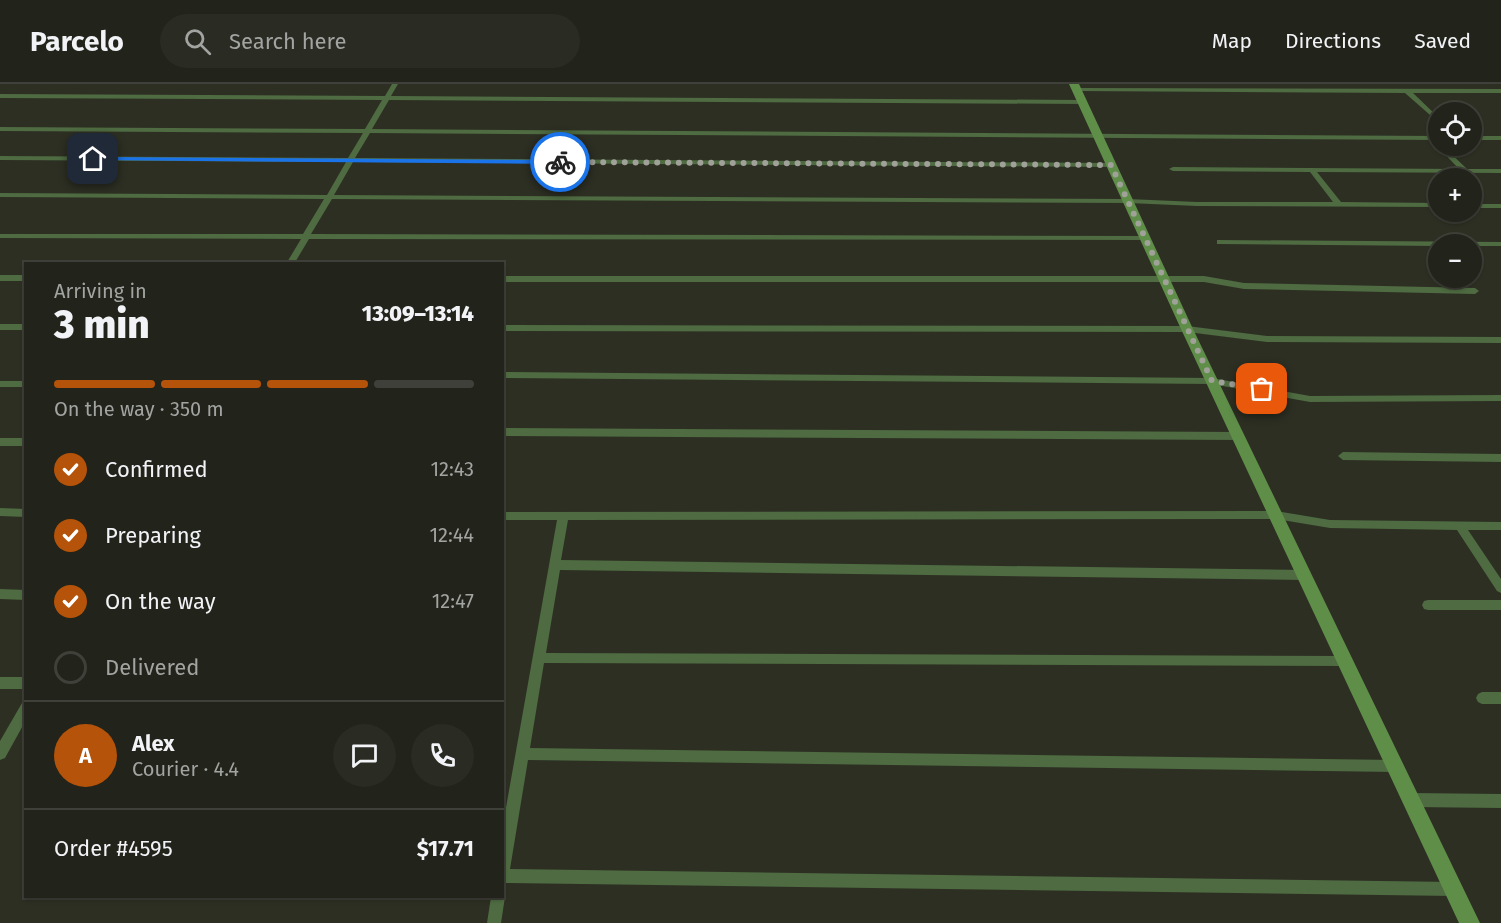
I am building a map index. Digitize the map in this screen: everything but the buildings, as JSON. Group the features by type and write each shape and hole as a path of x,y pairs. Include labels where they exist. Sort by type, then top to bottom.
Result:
{"street":[{"path":"291,262 394,84"},
{"path":"1228,84 1233,91"},
{"path":"1346,84 1351,91"},
{"path":"1398,84 1428,111"},
{"path":"0,96 386,98 1501,91"},
{"path":"1078,92 1187,329 1470,923"},
{"path":"0,129 1428,138"},
{"path":"1482,138 1501,138"},
{"path":"1450,156 1461,168"},
{"path":"0,158 1111,165"},
{"path":"1173,169 1428,171"},
{"path":"1311,170 1339,205"},
{"path":"1482,171 1501,171"},
{"path":"0,195 1128,201 1185,204 1428,206"},
{"path":"1482,206 1501,206"},
{"path":"0,236 1145,238"},
{"path":"1220,242 1501,244"},
{"path":"0,278 24,278"},
{"path":"504,279 1165,281 1204,279 1244,286 1475,291"},
{"path":"0,327 24,327"},
{"path":"504,328 1187,329 1268,339 1501,340"},
{"path":"504,375 1212,381 1310,399 1501,398"},
{"path":"0,384 24,384"},
{"path":"504,432 1238,435"},
{"path":"0,442 24,442"},
{"path":"1342,456 1501,458"},
{"path":"0,512 24,513"},
{"path":"504,516 1276,515 1330,524 1501,526"},
{"path":"504,863 563,517"},
{"path":"1460,526 1501,588"},
{"path":"555,565 1304,574"},
{"path":"0,594 24,595"},
{"path":"1428,605 1501,605"},
{"path":"539,658 1345,661"},
{"path":"0,683 24,683"},
{"path":"1482,698 1501,698"},
{"path":"0,754 6,738 24,710"},
{"path":"523,754 1395,766"},
{"path":"1412,800 1501,801"},
{"path":"504,874 1454,889"},
{"path":"494,923 498,898"}],"way so far":[{"path":"560,162 1111,165 1212,381 1262,389"}],"route":[{"path":"93,159 560,162"}]}
